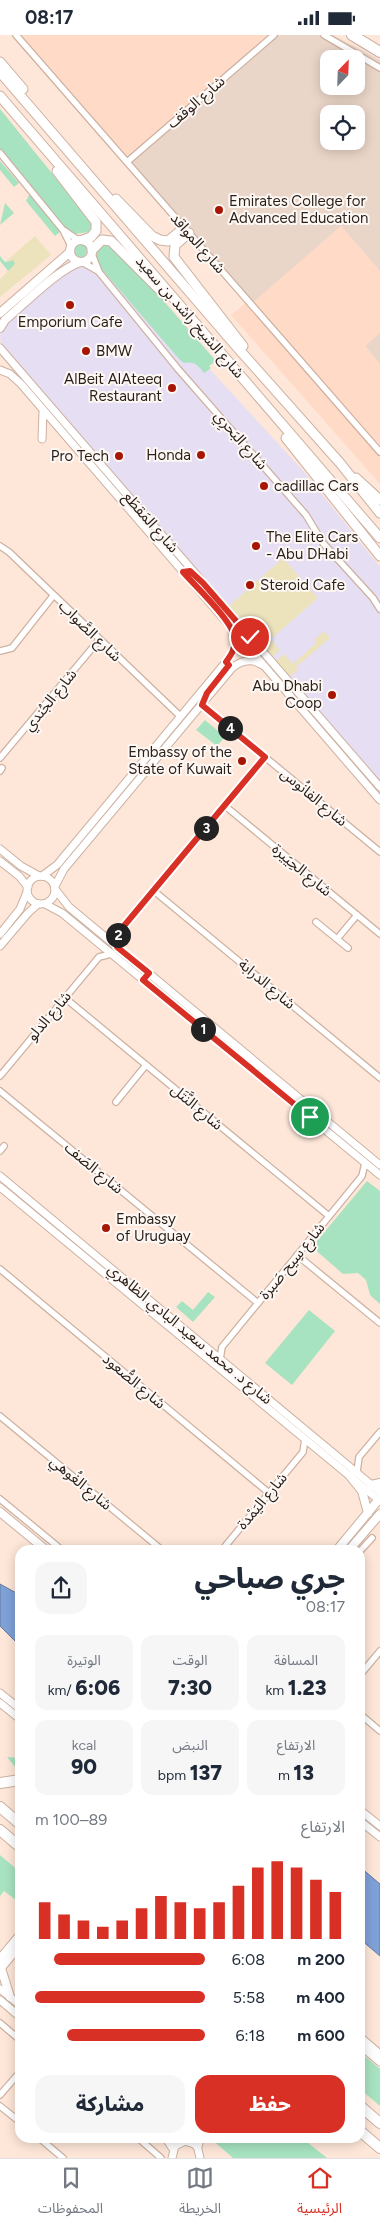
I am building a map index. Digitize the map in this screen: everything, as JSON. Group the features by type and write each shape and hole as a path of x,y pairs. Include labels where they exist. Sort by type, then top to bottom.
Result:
{"highway":[{"path":"352,35 380,52"},
{"path":"365,35 380,43"},
{"path":"0,62 27,95 32,109"},
{"name":"شارع الشيخ راشد بن سعيد","path":"0,72 340,463 380,513"},
{"name":"شارع الشيخ راشد بن سعيد","path":"0,96 380,538"},
{"path":"10,108 96,222 96,231 91,237 81,240"},
{"path":"88,175 156,239 168,241 187,230"},
{"path":"187,230 176,245 174,257 257,363 272,387"},
{"path":"92,252 102,240 111,241 156,287 191,319"},
{"path":"246,383 266,414 380,556"},
{"path":"340,463 380,499"},
{"path":"0,1783 15,1780"},
{"path":"0,1807 15,1820"},
{"path":"0,1830 15,1842"},
{"path":"0,1835 15,1843"},
{"path":"365,2110 380,2123"},
{"path":"365,2135 380,2148"}],"main road":[{"path":"0,313 81,240 89,243 92,252 82,262 71,266 54,279 5,320 0,328"},
{"path":"70,249 75,260 82,262"},
{"path":"353,1474 362,1491 368,1513"},
{"path":"371,1485 380,1483"},
{"path":"341,1545 380,1497"},
{"path":"0,1512 40,1545"},
{"path":"353,1545 380,1514"},
{"path":"362,1534 380,1523"},
{"path":"1,1957 15,1941"},
{"path":"10,1997 0,1968 15,1951"}],"street":[{"name":"شارع المواقد","path":"16,35 380,452"},
{"name":"شارع الوقف","path":"127,162 274,35"},
{"path":"324,35 380,67"},
{"path":"0,153 63,230 70,249"},
{"path":"0,158 25,183"},
{"path":"63,230 81,240"},
{"name":"شارع البَحرِي","path":"92,252 99,272 178,369 306,515 321,540 373,598 380,609"},
{"name":"شارع البَحرِي","path":"82,262 99,272"},
{"name":"شارع المَقطَع","path":"0,349 380,787"},
{"name":"شارع المَقطَع","path":"0,369 10,374 43,411 380,800"},
{"path":"42,439 43,411"},
{"path":"152,538 164,546 180,564 184,560"},
{"name":"شارع الصَّواب","path":"0,546 9,551 53,596 180,715"},
{"path":"183,572 190,571 203,583"},
{"path":"0,651 12,648 53,596"},
{"path":"0,934 20,909 32,880 57,865 226,662 232,651 235,639 229,625"},
{"name":"شارع الجُندي","path":"0,758 99,640"},
{"path":"0,946 25,916 52,899 55,887 64,869 238,663 251,661 264,666"},
{"path":"202,705 207,693 229,665 226,662"},
{"name":"شارع الفانُوس","path":"202,705 380,852"},
{"path":"106,938 118,933 265,757"},
{"name":"شارع الحِيَيرة","path":"224,805 380,934"},
{"path":"0,849 21,867 50,879 64,903 149,973 378,1170"},
{"path":"0,861 19,876 31,899 62,913 365,1163 378,1170"},
{"name":"شارع الدرابة","path":"154,891 380,1078"},
{"path":"337,939 357,915"},
{"path":"316,922 348,948"},
{"path":"117,947 118,933"},
{"path":"100,944 99,957 111,953"},
{"name":"شارع الدلو","path":"0,1076 99,957"},
{"path":"143,980 149,973"},
{"name":"شارع النَّتَل","path":"65,998 329,1216"},
{"path":"116,1102 146,1065"},
{"name":"شارع الصَف","path":"0,1091 258,1303"},
{"name":"شارع سِيح صَبرة","path":"220,1359 222,1347 362,1176 365,1163"},
{"name":"شارع سِيح صَبرة","path":"362,1176 378,1170"},
{"name":"شارع د. محمد سعيد البادي الظاهري","path":"0,1176 220,1359 293,1424 305,1439 353,1474 380,1497"},
{"name":"شارع د. محمد سعيد البادي الظاهري","path":"0,1187 293,1424 344,1462 353,1474 371,1485 380,1497"},
{"path":"297,1255 380,1323"},
{"name":"شارع الصُّعود","path":"0,1269 269,1493"},
{"path":"209,1350 222,1347"},
{"name":"شارع الغُوهي","path":"0,1416 156,1545"},
{"path":"353,1474 359,1457 380,1432"},
{"path":"303,1452 305,1439"},
{"name":"شارع اليَمْدة","path":"226,1545 303,1452 316,1447"},
{"path":"344,1462 359,1457"},
{"path":"0,1499 56,1545"},
{"path":"365,1546 372,1538"},
{"path":"365,1669 380,1651"},
{"path":"0,1693 15,1705"},
{"path":"0,1703 15,1715"},
{"path":"365,1718 380,1731"},
{"path":"365,1814 380,1826"},
{"path":"365,1825 380,1837"},
{"path":"0,1989 15,2001"},
{"path":"2,2002 15,2013"},
{"path":"0,2023 15,2036"},
{"path":"365,2041 380,2054"},
{"path":"365,2049 380,2062"},
{"path":"0,2095 15,2077"},
{"path":"0,2106 15,2119"},
{"path":"45,2143 63,2158"},
{"path":"143,2143 161,2158"},
{"path":"169,2143 173,2149"},
{"path":"172,2158 173,2149 178,2143"},
{"path":"188,2143 200,2151"}],"shaded area":[{"path":"16,35 267,35 127,162"},
{"path":"268,35 333,35 361,50 320,50 320,95 365,95 365,52 380,60 380,271 341,226 251,304 127,162 217,84"},
{"path":"341,226 380,271 380,333 365,346 380,364 380,484 231,315"},
{"path":"99,258 115,266 306,474 380,567 380,783 1,344 0,334 5,324 71,269"},
{"path":"380,333 380,364 365,346"}],"green space":[{"path":"0,109 89,219 92,227 89,232 75,234 67,230 0,151"},
{"path":"0,161 19,183 14,187 0,170"},
{"path":"29,195 32,196 61,231 55,236 26,201"},
{"path":"5,203 14,213 0,225"},
{"path":"76,242 82,242 87,247 85,256 76,258 71,253 71,247"},
{"path":"98,244 109,244 148,283 216,361 209,366 211,368 204,373 196,364 184,363 180,360 100,267 96,260"},
{"path":"0,256 5,262 14,260 15,264 9,272 0,261"},
{"path":"205,720 225,737 217,746 196,730"},
{"path":"367,1181 380,1191 380,1304 370,1295 366,1280 358,1273 343,1274 312,1247"},
{"path":"208,1292 215,1297 193,1322 176,1307 182,1301 193,1310"},
{"path":"309,1310 335,1331 292,1385 265,1363"},
{"path":"7,1757 15,1758 15,1767"},
{"path":"0,1855 15,1868 15,1899 4,1891 0,1896"},
{"path":"365,2056 380,2069 380,2106 365,2093"},
{"path":"216,2143 308,2143 327,2158 233,2158"}],"sand":[{"path":"35,236 51,255 0,297 0,279 15,264 14,260 6,261"},
{"path":"283,558 318,598 271,639 280,650 272,657 228,607"},
{"path":"324,631 330,638 296,667 298,670 292,675 288,675 276,661 284,654 293,664 316,643 314,640"}],"water":[{"path":"0,1584 15,1592 15,1641 0,1626"},
{"path":"365,1871 380,1884 380,1956 365,1943"}],"place":[{"name":"Emirates College for Advanced Education","path":"219,210"},
{"name":"Emporium Cafe","path":"70,305"},
{"name":"BMW","path":"86,351"},
{"name":"AlBeit AlAteeq Restaurant","path":"172,388"},
{"name":"Honda","path":"201,455"},
{"name":"Pro Tech","path":"119,456"},
{"name":"cadillac Cars","path":"264,486"},
{"name":"The Elite Cars - Abu DHabi","path":"256,546"},
{"name":"Steroid Cafe","path":"250,585"},
{"name":"Abu Dhabi Coop","path":"332,695"},
{"name":"Embassy of the State of Kuwait","path":"242,761"},
{"name":"Embassy of Uruguay","path":"106,1228"}],"route":[{"path":"250,637 203,583 197,580 190,571 183,572 229,625 235,639 234,648 226,662 229,665 227,669 207,693 202,705 265,757 118,933 117,947 149,973 143,980 310,1117"}]}
